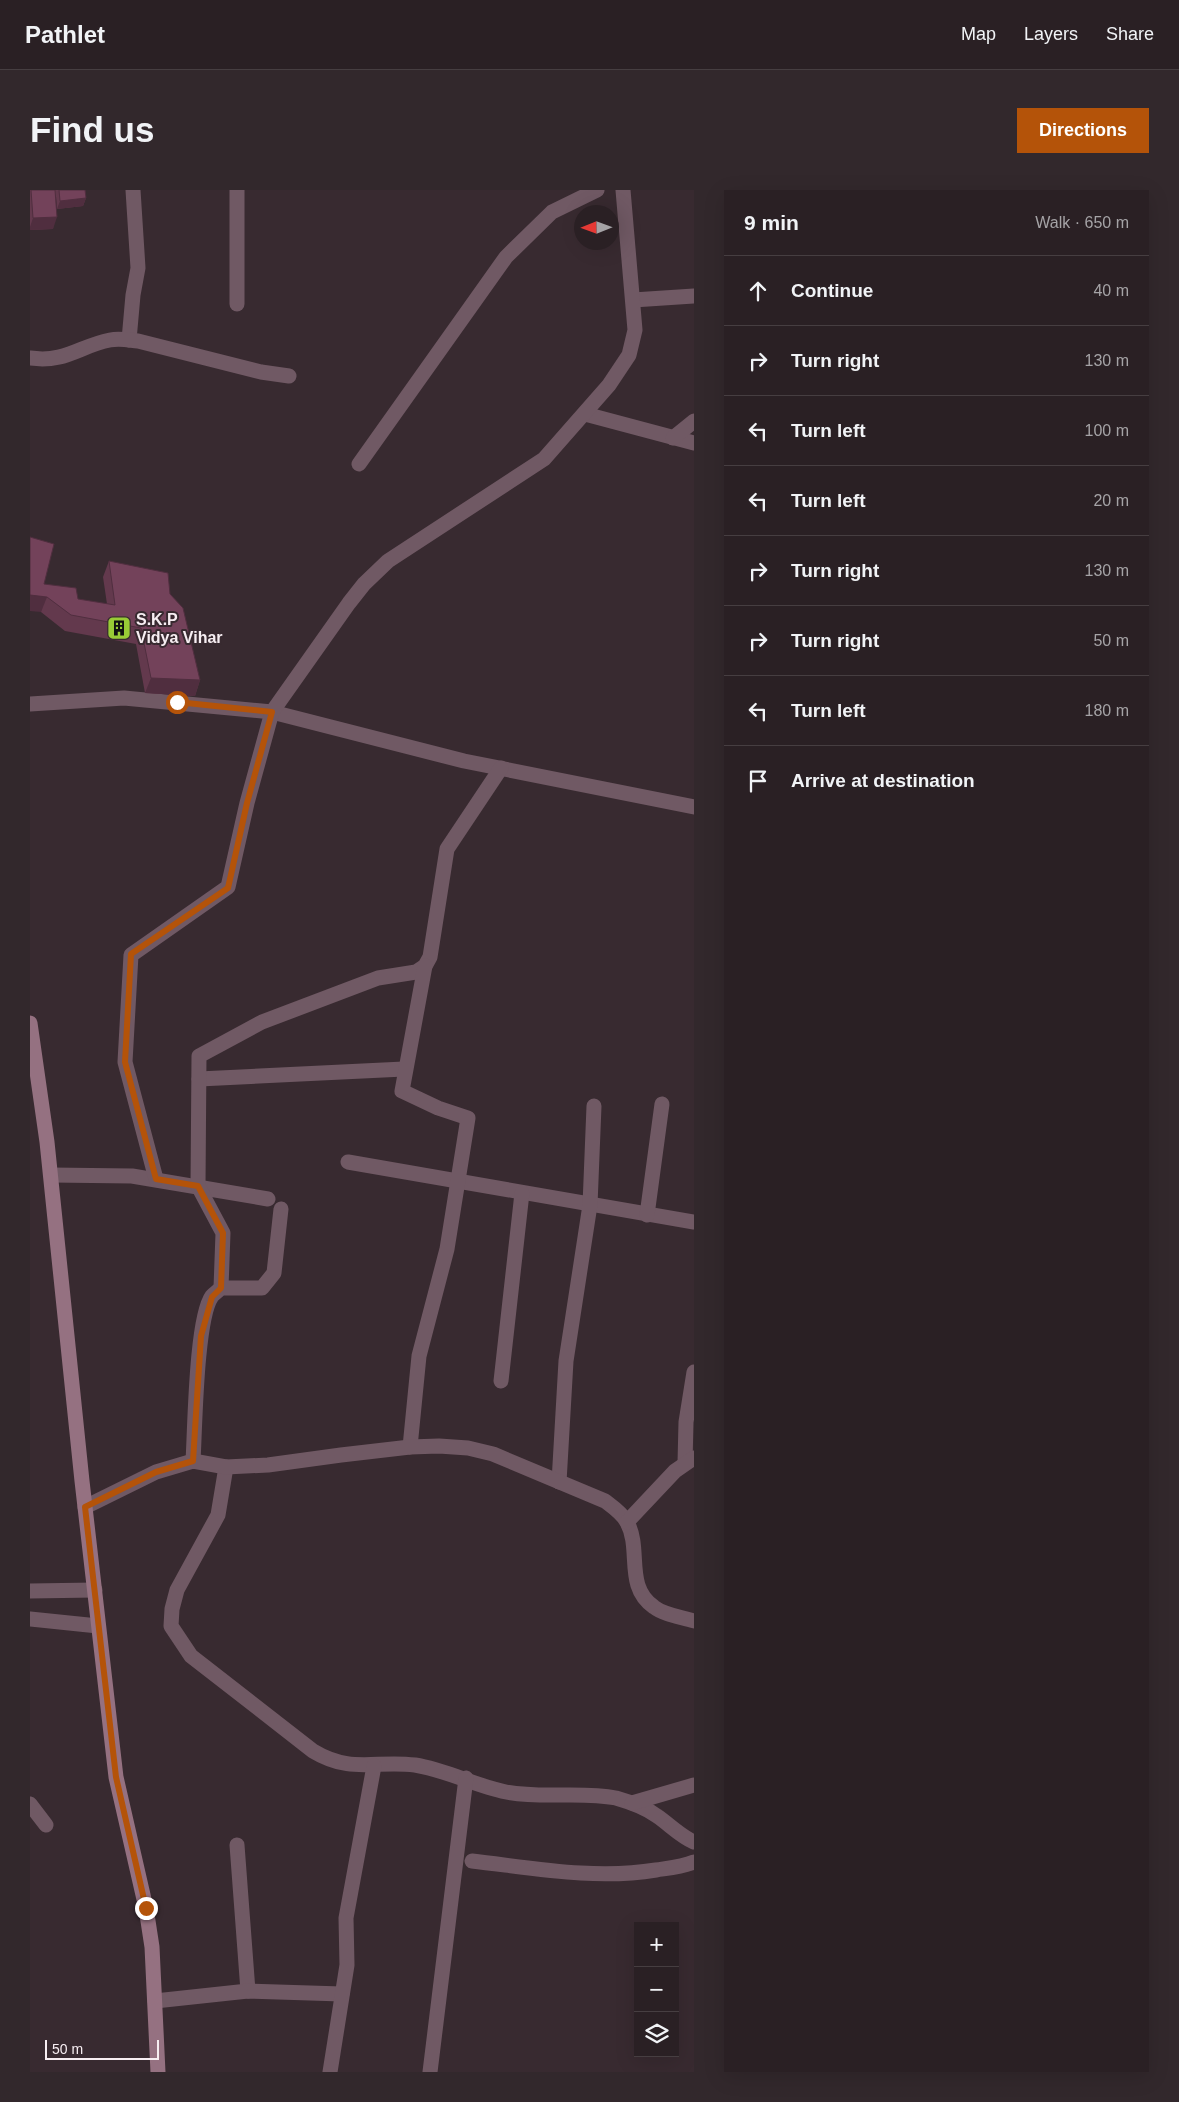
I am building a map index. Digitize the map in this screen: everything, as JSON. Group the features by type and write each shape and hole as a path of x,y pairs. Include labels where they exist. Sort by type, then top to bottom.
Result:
{"main road":[{"path":"30,1023 42,1094 85,1507 116,1777 146,1908 152,1948 158,2072"}],"street":[{"path":"129,340 133,295 138,268 133,190"},
{"path":"237,190 237,304"},
{"path":"358,464 506,257 552,212 597,190"},
{"path":"156,1179 125,1062 131,954 228,888 247,803 272,712 364,584 388,562 544,459 609,385 629,356 635,330 623,190"},
{"path":"633,300 694,296"},
{"path":"30,358 47,361 71,355 108,340 129,340 261,372 289,376"},
{"path":"585,414 694,443"},
{"path":"674,438 694,421"},
{"path":"30,704 124,698 272,712 464,761 694,807"},
{"path":"410,1447 419,1356 447,1249 456,1181 468,1118 438,1108 402,1091 404,1069 425,966 430,957 447,849 501,768"},
{"path":"193,1461 201,1336 212,1297 221,1288 223,1233 198,1186 199,1056 262,1022 378,978 416,972 425,966"},
{"path":"199,1079 404,1069"},
{"path":"647,1215 662,1104"},
{"path":"559,1482 566,1361 590,1205 594,1106"},
{"path":"348,1162 694,1222"},
{"path":"51,1175 132,1176 268,1199"},
{"path":"501,1381 522,1193"},
{"path":"221,1288 262,1288 270,1282 274,1273 281,1209"},
{"path":"627,1522 662,1483 690,1460 686,1422 694,1372"},
{"path":"85,1507 156,1472 193,1461 226,1467 268,1466 410,1447 468,1448 493,1454 605,1501 627,1522 633,1538 633,1568 638,1587 647,1601 656,1609 694,1622"},
{"path":"226,1467 218,1515 177,1590 172,1609 171,1626 191,1656 313,1751 328,1760 339,1763 374,1766 413,1765 466,1778 504,1792 523,1795 614,1798 632,1803 656,1814 694,1842"},
{"path":"30,1591 96,1590"},
{"path":"30,1619 98,1626"},
{"path":"330,2072 347,1965 346,1918 374,1766"},
{"path":"430,2072 466,1778"},
{"path":"632,1803 694,1785"},
{"path":"30,1804 46,1826"},
{"path":"237,1845 248,1991"},
{"path":"472,1860 579,1874 607,1874 664,1869 694,1862"},
{"path":"155,2001 248,1991 342,1994"}],"building":[{"path":"31,190 55,190 57,217 33,218"},
{"path":"59,190 85,190 86,198 60,201"},
{"path":"30,537 54,544 44,584 76,588 78,599 115,605 109,561 168,573 170,594 183,608 200,680 151,678 141,628 71,615 47,597 30,595"}],"place":[{"name":"S.K.P Vidya Vihar","path":"119,628"}],"route":[{"path":"146,1908 116,1777 85,1507 156,1472 193,1461 201,1336 212,1297 221,1288 223,1233 198,1186 156,1179 125,1062 131,954 228,888 247,803 272,712 177,702"}]}
